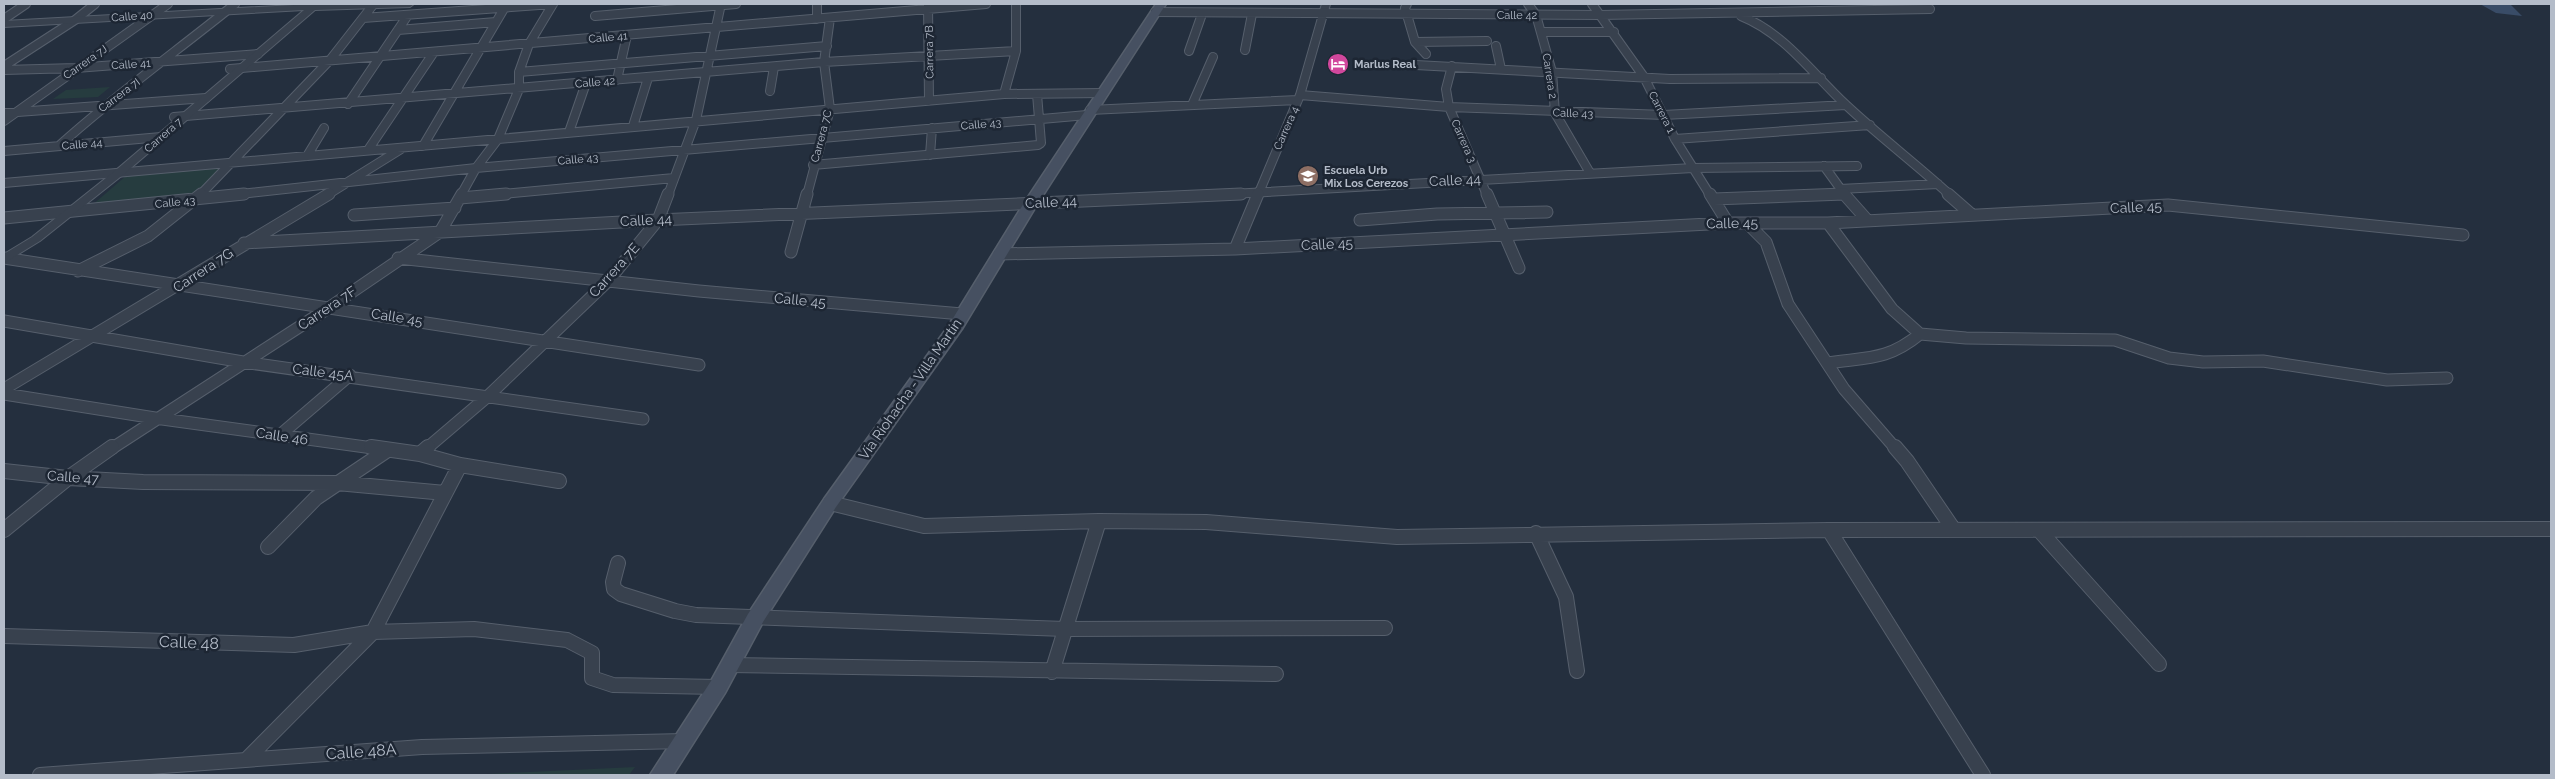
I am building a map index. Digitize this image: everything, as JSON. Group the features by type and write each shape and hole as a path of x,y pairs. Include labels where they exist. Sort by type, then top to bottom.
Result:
{"main road":[{"name":"Vía Riohacha - Villa Martín","path":"661,775 718,687 755,618 830,503 954,329 1088,112 1103,93 1158,8"}],"street":[{"path":"4,20 26,4"},
{"path":"4,66 75,20 94,4"},
{"name":"Carrera 7J","path":"4,122 76,68 168,4"},
{"name":"Calle 40","path":"4,24 154,15 231,7 409,4"},
{"path":"363,18 553,4"},
{"name":"Carrera 7F","path":"4,530 68,478 155,418 330,307 398,258 440,232 476,168 498,138 519,89 519,72 529,44 553,4"},
{"name":"Carrera 7E","path":"420,454 488,397 544,340 609,280 658,220 696,120 712,54 720,4"},
{"path":"595,16 736,4"},
{"path":"816,19 817,4"},
{"name":"Calle 41","path":"236,68 830,18 928,6 986,4"},
{"path":"1004,94 1016,51 1016,4"},
{"name":"Carrera 4","path":"1235,249 1257,193 1299,98 1325,14 1326,4"},
{"path":"1407,4 1405,8 1415,42 1426,54"},
{"name":"Carrera 2","path":"1528,4 1536,15 1552,72 1555,113 1590,173"},
{"name":"Carrera 1","path":"1592,4 1614,32 1644,77 1675,139 1728,222"},
{"path":"1748,4 1754,13"},
{"name":"Carrera 7","path":"4,257 69,212 120,172 156,138 310,5"},
{"path":"78,271 148,236 196,199 330,60 373,5"},
{"name":"Carrera 7B","path":"928,6 929,101"},
{"name":"Carrera 7I","path":"60,146 104,106 231,7"},
{"name":"Calle 42","path":"1158,8 1202,14 1536,15 1734,14 1880,7 1930,9"},
{"path":"423,146 505,8"},
{"path":"1189,51 1202,14"},
{"path":"1245,50 1252,14"},
{"path":"1734,14 1759,23 1788,46 1846,105 1972,215"},
{"path":"348,104 408,15"},
{"name":"Carrera 7C","path":"791,252 813,165 830,109 824,62 830,18"},
{"path":"398,30 496,22"},
{"path":"1542,32 1614,32"},
{"path":"617,80 622,63 626,35"},
{"path":"1415,42 1487,40"},
{"path":"519,72 712,54 827,46"},
{"path":"1496,46 1501,69"},
{"name":"Calle 42","path":"180,117 282,110 456,93 824,62 1016,51"},
{"path":"368,150 434,52"},
{"name":"Calle 41","path":"4,70 76,68 252,54"},
{"path":"1192,105 1213,57"},
{"path":"1416,65 1644,77 1772,81 1821,78"},
{"name":"Carrera 3","path":"1452,66 1446,89 1449,107 1519,268"},
{"path":"770,91 774,67"},
{"path":"633,126 648,78"},
{"path":"570,132 586,83"},
{"path":"4,184 696,120 1004,94 1103,93"},
{"path":"813,165 1038,145 1041,143 1037,94"},
{"name":"Calle 43","path":"69,212 476,168 1040,119 1088,112 1299,98 1555,113 1664,115 1846,105"},
{"path":"4,113 201,99"},
{"path":"1675,139 1870,125"},
{"path":"307,156 324,128"},
{"path":"930,155 932,128"},
{"name":"Carrera 7","path":"4,257 108,173 156,138"},
{"name":"Calle 44","path":"4,151 156,138"},
{"name":"Carrera 7G","path":"4,389 96,336 180,285 244,243 402,148"},
{"path":"1824,166 1842,192 1868,221"},
{"name":"Calle 44","path":"244,243 658,220 1257,193 1693,168 1857,166"},
{"path":"460,198 674,178"},
{"path":"1714,199 1842,192 1938,184"},
{"name":"Calle 45","path":"999,254 1235,249 1728,222 1828,223 2168,205 2463,235"},
{"path":"354,215 455,208"},
{"path":"4,218 69,212"},
{"path":"1360,220 1494,212 1547,212"},
{"path":"1746,222 1766,242 1788,304 1844,389 1907,460 1954,530"},
{"path":"1828,223 1892,309 1920,334 1966,338 2115,340 2169,358 2203,362 2263,361 2387,380 2447,378"},
{"name":"Calle 45","path":"4,257 78,271 330,307 699,365"},
{"name":"Calle 45","path":"398,258 699,291 962,314"},
{"name":"Calle 45A","path":"4,321 244,362 350,375 643,419"},
{"path":"1827,363 1884,358 1905,349 1920,334"},
{"path":"280,435 350,375"},
{"name":"Calle 46","path":"4,394 155,418 386,451 420,454 460,465 559,482"},
{"path":"268,547 316,498 386,451"},
{"path":"246,760 373,632 460,465"},
{"name":"Calle 47","path":"4,471 68,478 143,482 336,483 445,493"},
{"path":"830,503 924,526 1099,521 1206,522 1397,537 1536,533 1829,530 2551,529"},
{"path":"1052,672 1099,521"},
{"path":"1829,530 1983,775"},
{"path":"2039,530 2159,664"},
{"path":"1536,533 1566,597 1577,671"},
{"path":"618,563 612,582 614,589 622,594 675,611 755,618 1065,629 1386,628"},
{"name":"Calle 48","path":"4,636 294,645 373,632 474,629 567,640 592,653 592,678 613,685 718,687"},
{"path":"729,665 1052,672 1276,674"},
{"name":"Calle 48A","path":"40,775 422,747 684,741"}],"green space":[{"path":"110,87 98,97 53,99 66,90"},
{"path":"225,164 192,196 90,207 127,175"},
{"path":"635,767 629,775 465,775"}],"water":[{"path":"2480,4 2510,4 2522,16 2496,13"}],"place":[{"name":"Marlus Real","path":"1338,64"},
{"name":"Escuela Urb Mix Los Cerezos","path":"1308,176"}]}
